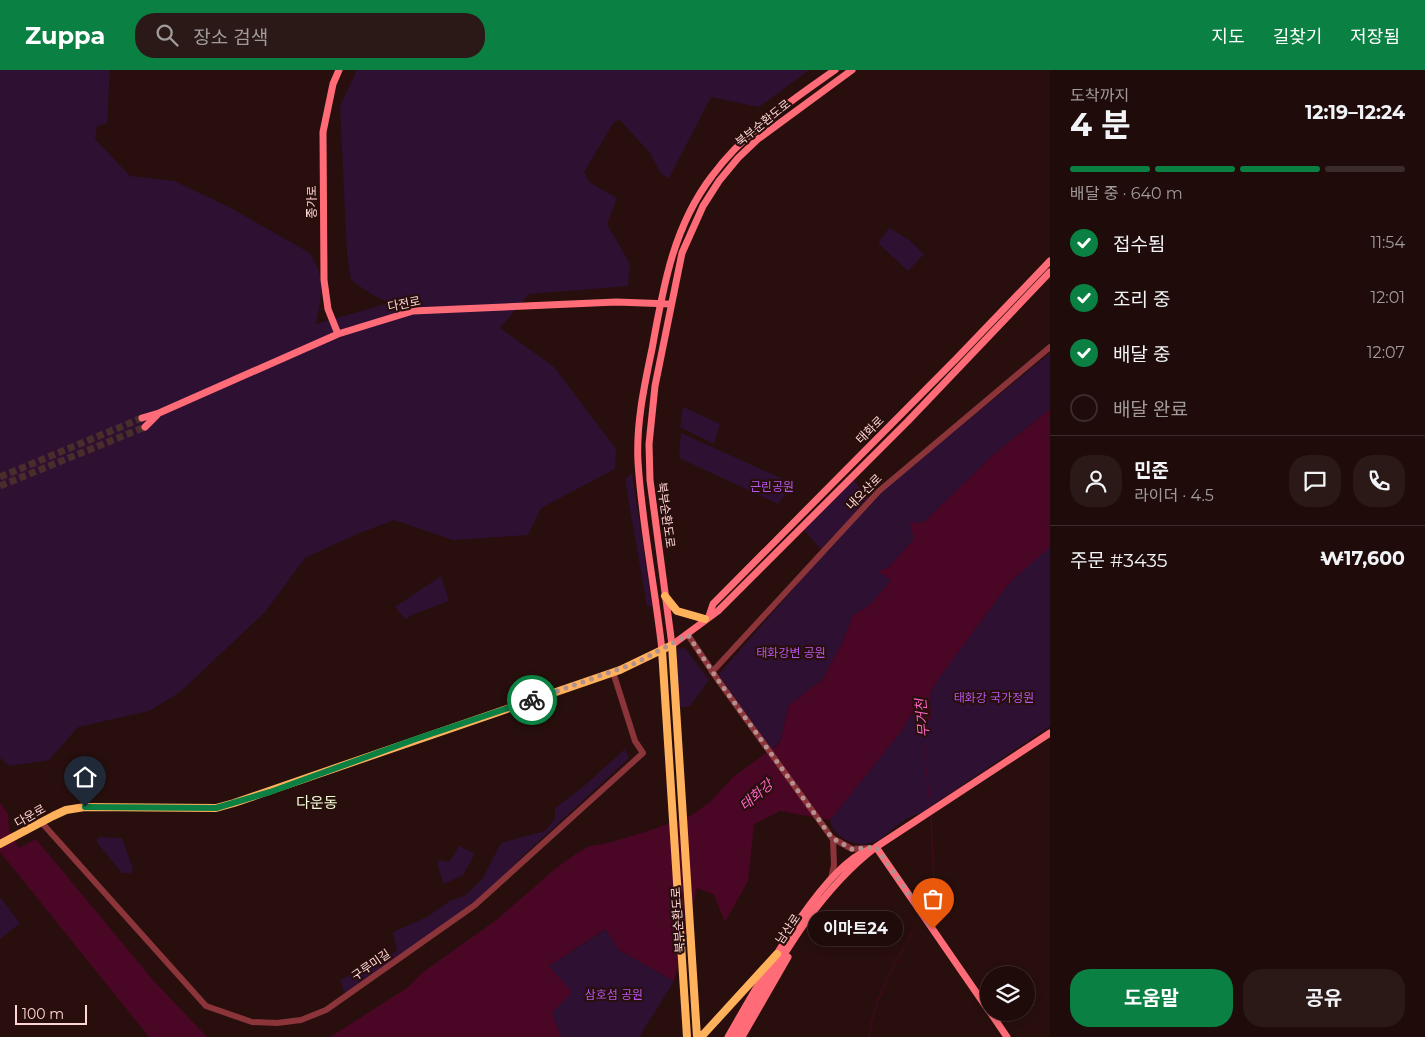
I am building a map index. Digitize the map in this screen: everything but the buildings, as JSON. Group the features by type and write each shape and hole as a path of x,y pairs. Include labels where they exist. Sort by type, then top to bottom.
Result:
{"main road":[{"name":"종가로","path":"338,334 328,309 324,280 323,132 333,84 339,70"},
{"name":"북부순환도로","path":"687,1037 662,650 640,480 638,444 641,404 661,303 677,240 695,201 712,175 753,132 835,70"},
{"name":"북부순환도로","path":"699,1037 672,645 650,480 649,444 652,406 679,265 688,237 703,206 719,181 758,139 852,70"},
{"name":"태화로","path":"707,618 713,604 958,358 1050,261"},
{"name":"태화로","path":"672,645 718,610 908,421 1050,272"},
{"name":"다전로","path":"142,418 159,413 338,334 413,311 616,302 671,304"},
{"name":"다전로","path":"145,427 159,413"},
{"path":"665,596 677,611 707,618"},
{"path":"673,660 676,648 686,636"},
{"name":"다운로","path":"0,844 66,810 85,807 216,808 270,792 413,740 612,672 672,645"},
{"name":"남산로","path":"728,1037 800,919 828,884 856,855 876,847 922,819 1050,732"},
{"path":"876,847 980,999"},
{"name":"남산로","path":"735,1037 787,950 815,910 852,868 876,847"},
{"path":"742,1037 815,910"},
{"path":"699,1037 777,954"},
{"path":"995,1021 1007,1037"}],"street":[{"name":"내오산로","path":"712,672 879,491 1050,347"},
{"path":"686,636 830,835 856,855 852,868"},
{"name":"구루미길","path":"42,823 206,1006 252,1022 276,1024 301,1020 326,1010 475,905 643,753 635,741 612,672"},
{"path":"828,884 834,865 830,835"},
{"path":"848,848 858,850 876,847"}],"green space":[{"path":"0,70 110,70 107,123 97,126 95,139 130,176 174,181 229,207 308,252 318,269 321,287 316,324 389,303 371,294 351,280 347,253 340,106 357,70 809,70 759,107 711,97 669,178 661,174 650,153 620,120 614,122 584,172 589,182 617,198 607,224 630,264 628,286 529,294 500,328 554,367 616,449 615,469 541,508 528,535 453,540 394,520 357,534 305,558 265,612 180,692 149,711 78,727 49,760 10,766 0,758"},
{"path":"889,228 909,240 924,254 908,271 878,243"},
{"name":"태화강변 공원","path":"1050,353 1050,409 994,454 924,522 914,539 888,568 879,571 892,580 871,604 853,616 842,643 822,680 789,705 780,742 771,749 720,678 720,673 829,548 889,485"},
{"path":"683,407 720,424 714,444 680,427"},
{"name":"근린공원","path":"681,433 794,484 778,504 679,458"},
{"path":"632,473 652,606 647,606 625,480"},
{"path":"852,478 869,498 821,549 801,527"},
{"name":"태화강 국가정원","path":"1050,546 1050,726 921,813 905,820 878,840 868,844 861,844 841,837 832,826 830,820 902,730 911,714 931,720 930,693 941,675 1011,581"},
{"path":"441,576 449,601 411,615 406,620 395,607"},
{"path":"685,648 709,680 690,706 678,708 676,668 678,649"},
{"path":"625,749 629,758 525,854 470,909 346,996 340,980 378,963 397,951 393,932 427,917 450,901 466,895 483,878 501,843 545,831 555,818 555,808 583,787"},
{"path":"100,837 122,838 133,869 131,873 122,873 98,844 96,839"},
{"path":"459,846 475,854 463,875 444,884 437,864 439,860 449,862"},
{"path":"0,897 20,923 0,939"},
{"name":"삼호섬 공원","path":"606,929 619,950 674,981 639,1037 561,1037 552,1013 549,966"}],"water":[{"name":"태화강","path":"1050,409 1050,547 1011,581 941,675 930,693 931,720 911,714 902,730 830,820 780,811 754,824 748,881 725,922 714,895 697,888 674,981 619,950 605,929 549,966 572,992 552,1013 561,1037 330,1037 407,988 423,972 495,921 555,869 577,853 590,846 608,843 645,832 692,815 710,802 733,777 780,743 789,705 822,680 842,643 853,616 871,604 891,580 878,571 888,568 914,539 910,523 924,522 994,454"},
{"path":"0,802 8,814 9,830 19,848 36,839 153,980 207,1037 149,1037 0,852"}],"waterway":[{"name":"무거천","path":"921,717 930,807"},
{"name":"무거천","path":"927,906 934,886 931,814"},
{"name":"무거천","path":"869,1037 875,1008 880,995 913,931"}],"tunnel":[{"path":"0,477 142,418"},
{"path":"0,486 145,427"}],"way so far":[{"path":"532,700 620,670 653,655 688,635 718,680 832,838 852,849 876,847 933,929"}],"place":[{"name":"이마트24","path":"933,929"}],"district":[{"name":"다운동","path":"317,803"}],"route":[{"path":"85,807 216,808 270,792 413,740 532,700"}]}
